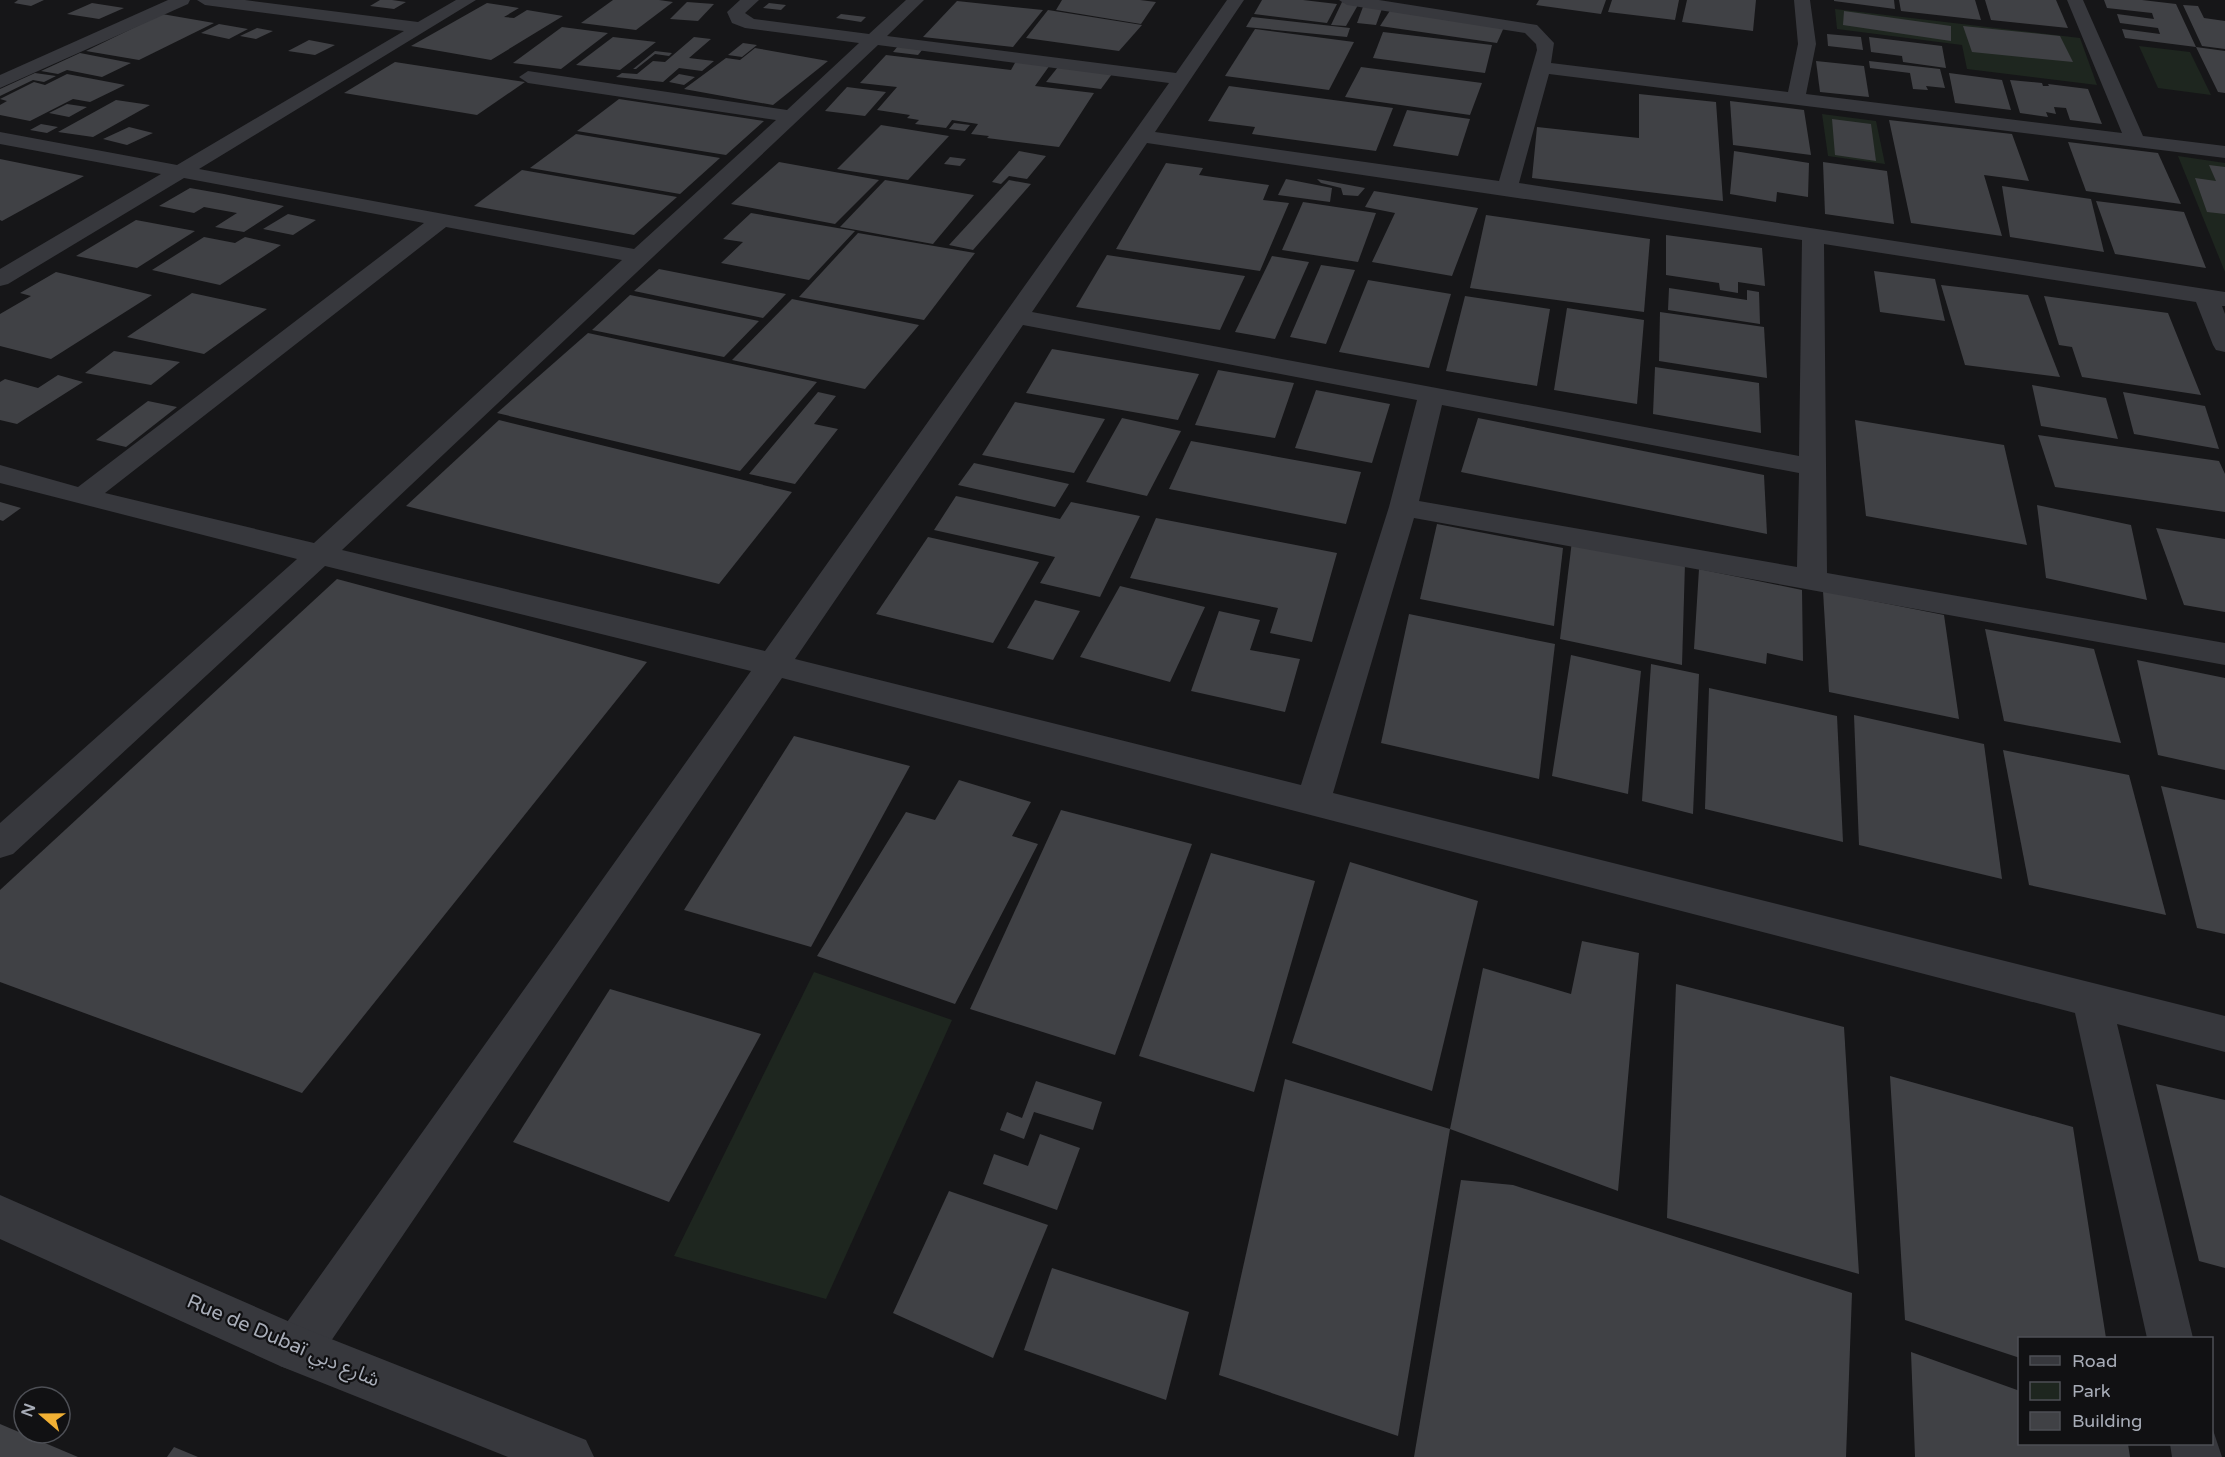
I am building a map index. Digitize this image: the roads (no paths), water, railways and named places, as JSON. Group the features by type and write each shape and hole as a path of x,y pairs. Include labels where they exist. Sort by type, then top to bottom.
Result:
{"street":[{"path":"0,82 182,0"},
{"path":"205,0 422,28"},
{"path":"0,279 468,0"},
{"path":"751,0 736,12 738,19 751,24 875,38 1182,79"},
{"path":"0,844 319,555 916,0"},
{"path":"297,1349 1236,0"},
{"path":"1347,0 1531,29 1545,43 1507,188"},
{"path":"1796,98 1807,44 1802,0"},
{"path":"2075,0 2135,140"},
{"path":"1540,67 2225,152"},
{"path":"528,77 791,116"},
{"path":"1143,136 1507,188 2216,298 2225,345"},
{"path":"0,138 640,257"},
{"path":"83,497 442,220"},
{"path":"1812,580 1813,237"},
{"path":"1016,316 1431,397 1811,467"},
{"path":"1313,802 1403,507 1431,397"},
{"path":"0,474 83,497 774,665 2225,1034"},
{"path":"1403,507 2225,654"},
{"path":"2092,1000 2170,1337"},
{"name":"Rue de Dubaï شارع دبي","path":"0,1217 297,1349 543,1452"}]}
